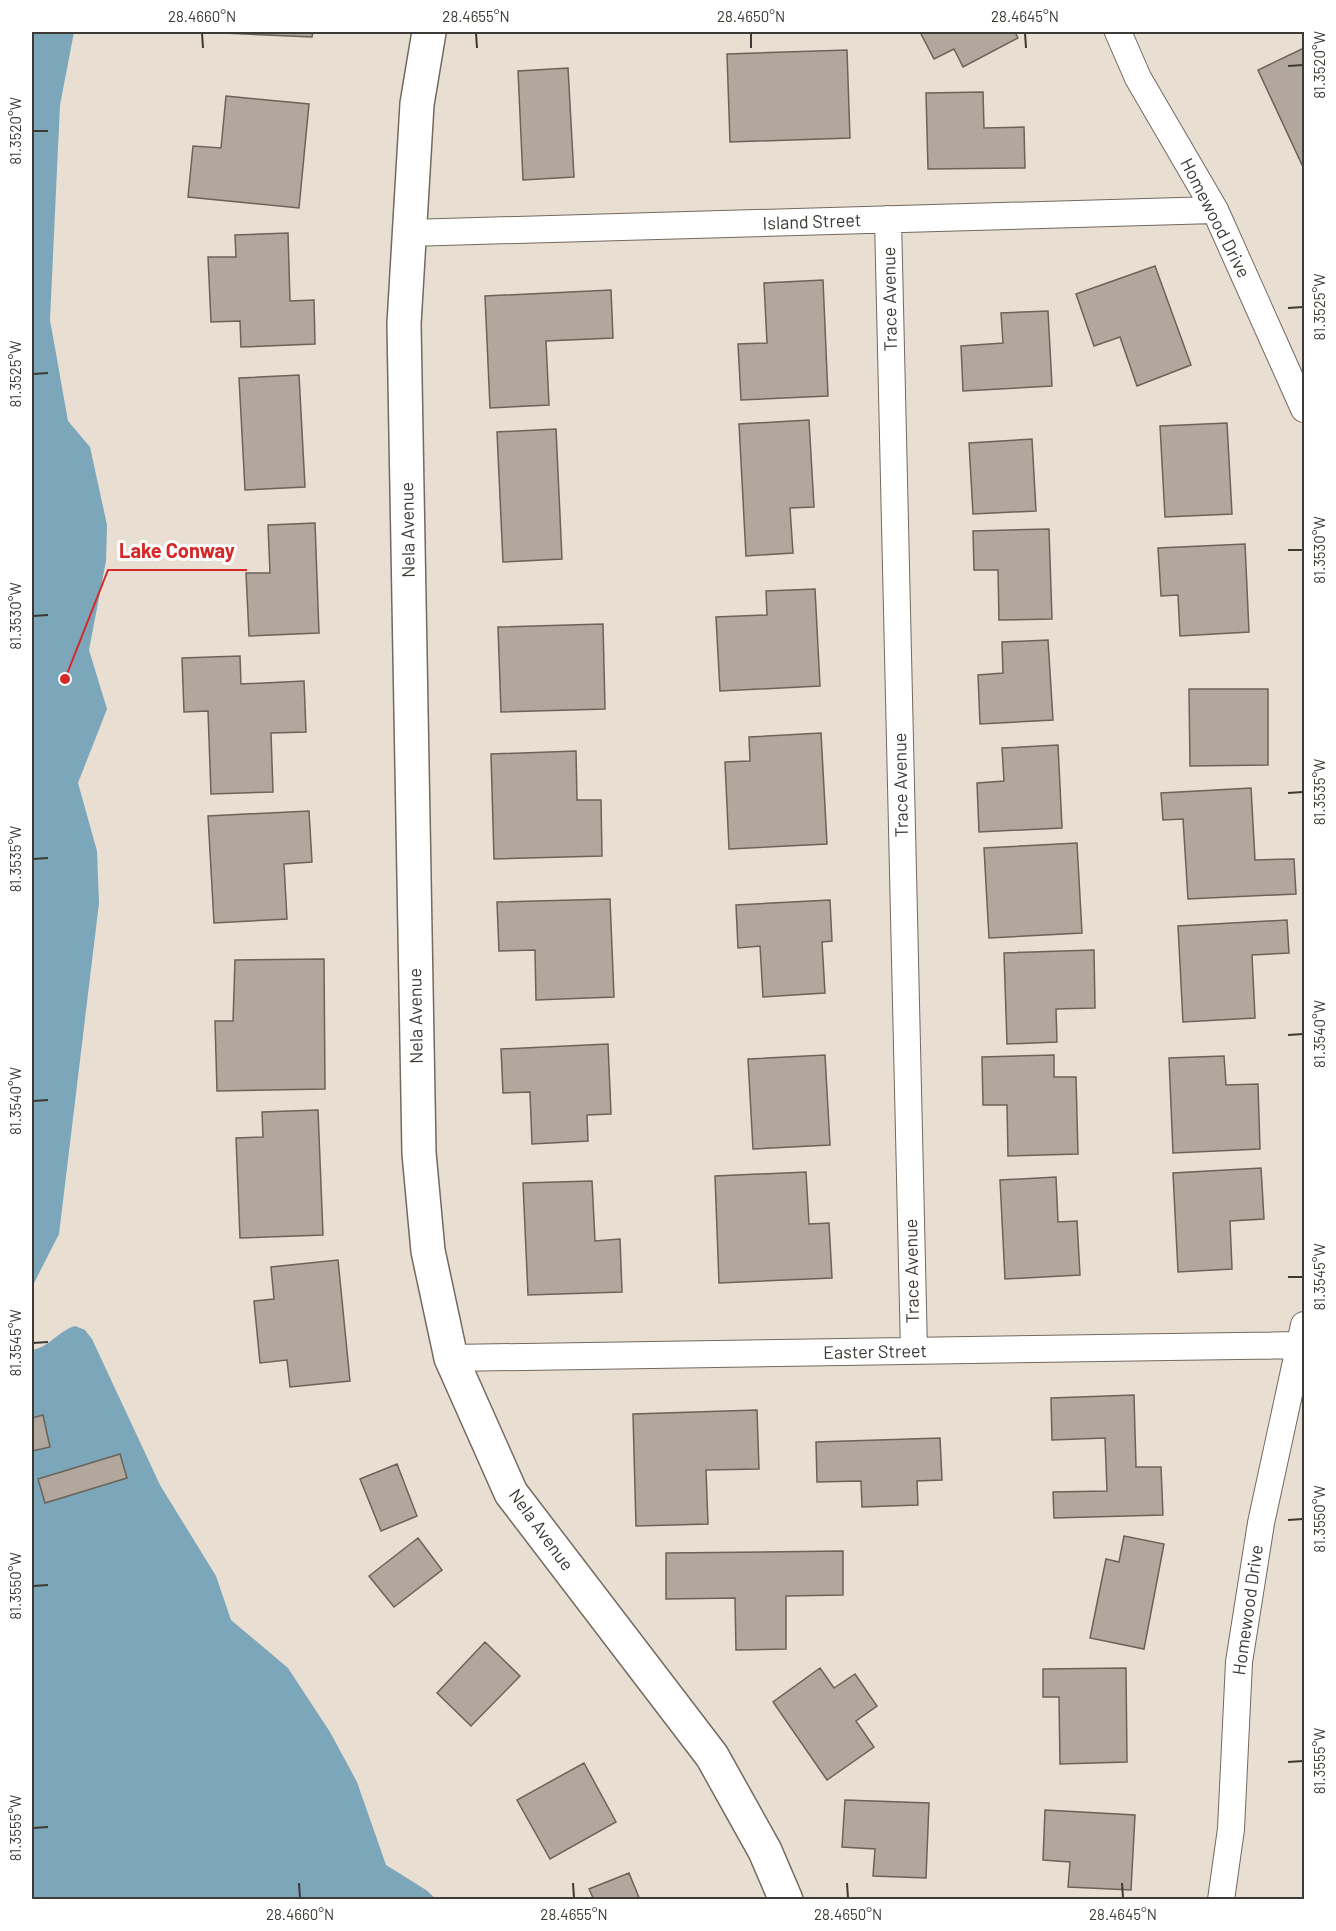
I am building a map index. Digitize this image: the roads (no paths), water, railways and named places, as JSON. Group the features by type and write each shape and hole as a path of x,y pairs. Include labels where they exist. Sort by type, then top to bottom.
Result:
{"street":[{"name":"Nela Avenue","path":"429,32 417,104 404,324 419,1153 428,1251 451,1358 511,1493 712,1756 765,1851 786,1899"},
{"name":"Homewood Drive","path":"1118,32 1138,78 1215,210 1305,409"},
{"name":"Island Street","path":"409,233 1215,210"},
{"name":"Trace Avenue","path":"888,219 914,1351"},
{"name":"Homewood Drive","path":"1221,1899 1231,1829 1239,1662 1261,1523 1302,1335"},
{"name":"Easter Street","path":"451,1358 914,1351 1302,1335"}],"water":[{"path":"32,32 74,32 60,105 50,320 68,421 90,447 107,525 106,561 89,650 107,709 78,783 97,851 99,903 59,1234 32,1287"},
{"path":"75,1326 85,1330 92,1339 160,1485 216,1576 231,1620 288,1668 330,1732 357,1782 386,1865 426,1890 436,1899 32,1899 32,1350 44,1346"}],"place":[{"name":"Lake Conway","path":"65,679"}]}
